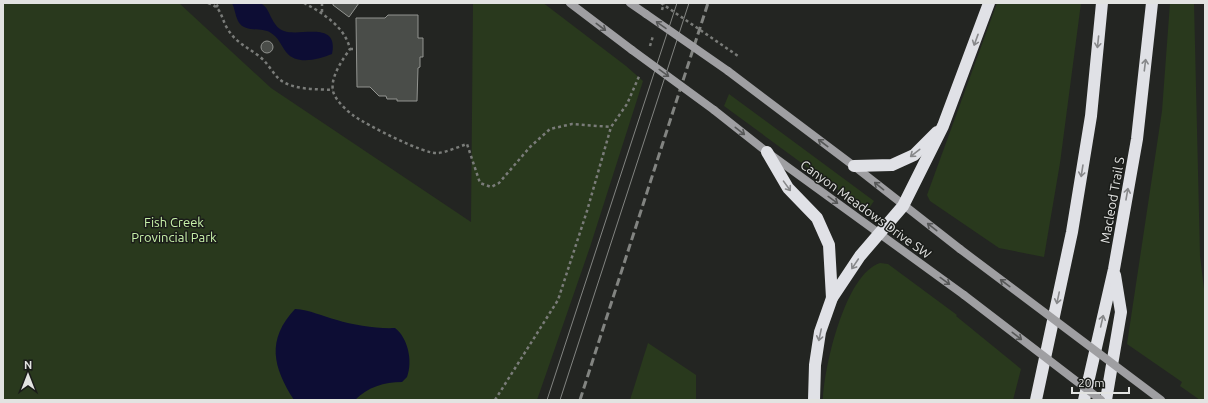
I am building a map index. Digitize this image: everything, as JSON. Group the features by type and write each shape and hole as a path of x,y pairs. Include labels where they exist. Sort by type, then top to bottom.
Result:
{"highway":[{"path":"814,400 815,365 820,332 832,298 860,256 904,206 943,126 989,3"},
{"path":"1036,400 1073,224 1091,116 1102,3"},
{"name":"Macleod Trail S","path":"1084,400 1114,269 1137,139 1152,3"},
{"path":"854,166 892,165 914,155 943,126"},
{"path":"767,152 788,188 817,218 829,246 832,298"},
{"path":"1106,400 1121,312 1114,269"}],"main road":[{"name":"Canyon Meadows Drive SW","path":"570,3 714,110 767,152 964,295 1101,400"},
{"name":"Canyon Meadows Drive SW","path":"630,3 728,71 854,166 960,249 1161,400"}],"path":[{"path":"208,3 216,7 221,12 226,27 235,39 260,57 280,80 295,86 333,90"},
{"path":"216,7 220,3"},
{"path":"306,3 336,25 348,38 350,49 343,58 334,78 333,90 343,106 354,116 405,143 437,153 467,144 480,183 491,187 499,183 530,147 550,129 572,124 611,127 587,211 558,300 495,400"},
{"path":"322,3 322,14"},
{"path":"661,3 738,56"},
{"path":"350,49 356,49"}],"green space":[{"name":"Fish Creek Provincial Park","path":"3,3 179,3 271,88 471,222 473,3 543,3 546,5 626,66 643,81 590,247 537,400 3,400"},
{"path":"997,3 1081,3 1060,163 1044,257 999,248 930,201 927,195"},
{"path":"1170,3 1194,3 1200,256 1205,297 1205,400 1200,400 1180,386 1182,382 1127,344 1162,111"},
{"path":"729,94 874,201 867,211 724,106"},
{"path":"880,263 888,264 957,315 956,316 1021,369 1013,400 823,400 827,366 832,345 847,302 856,284 868,271"},
{"path":"648,343 696,375 696,400 630,400"}],"shaded area":[{"path":"257,2 264,5 279,29 284,31 324,33 330,37 333,43 332,54 321,58 308,60 296,59 286,52 276,37 271,33 263,30 249,29 241,25 237,19 232,3"},
{"path":"295,309 358,325 395,328 403,338 408,350 409,371 407,377 402,382 377,386 360,395 355,400 294,400 281,376 277,365 276,343 286,320"}],"building":[{"path":"333,3 359,3 349,17 333,5"},
{"path":"388,15 418,15 418,38 423,38 423,57 420,57 420,67 418,68 417,101 397,101 397,99 387,99 386,96 379,96 370,87 357,87 356,18 385,18"},
{"path":"269,41 272,42 272,52 265,53 262,52 261,45 262,42"}],"tram line":[{"path":"547,400 677,3"},
{"path":"560,400 689,3"}],"railway":[{"path":"580,400 708,3"}]}
